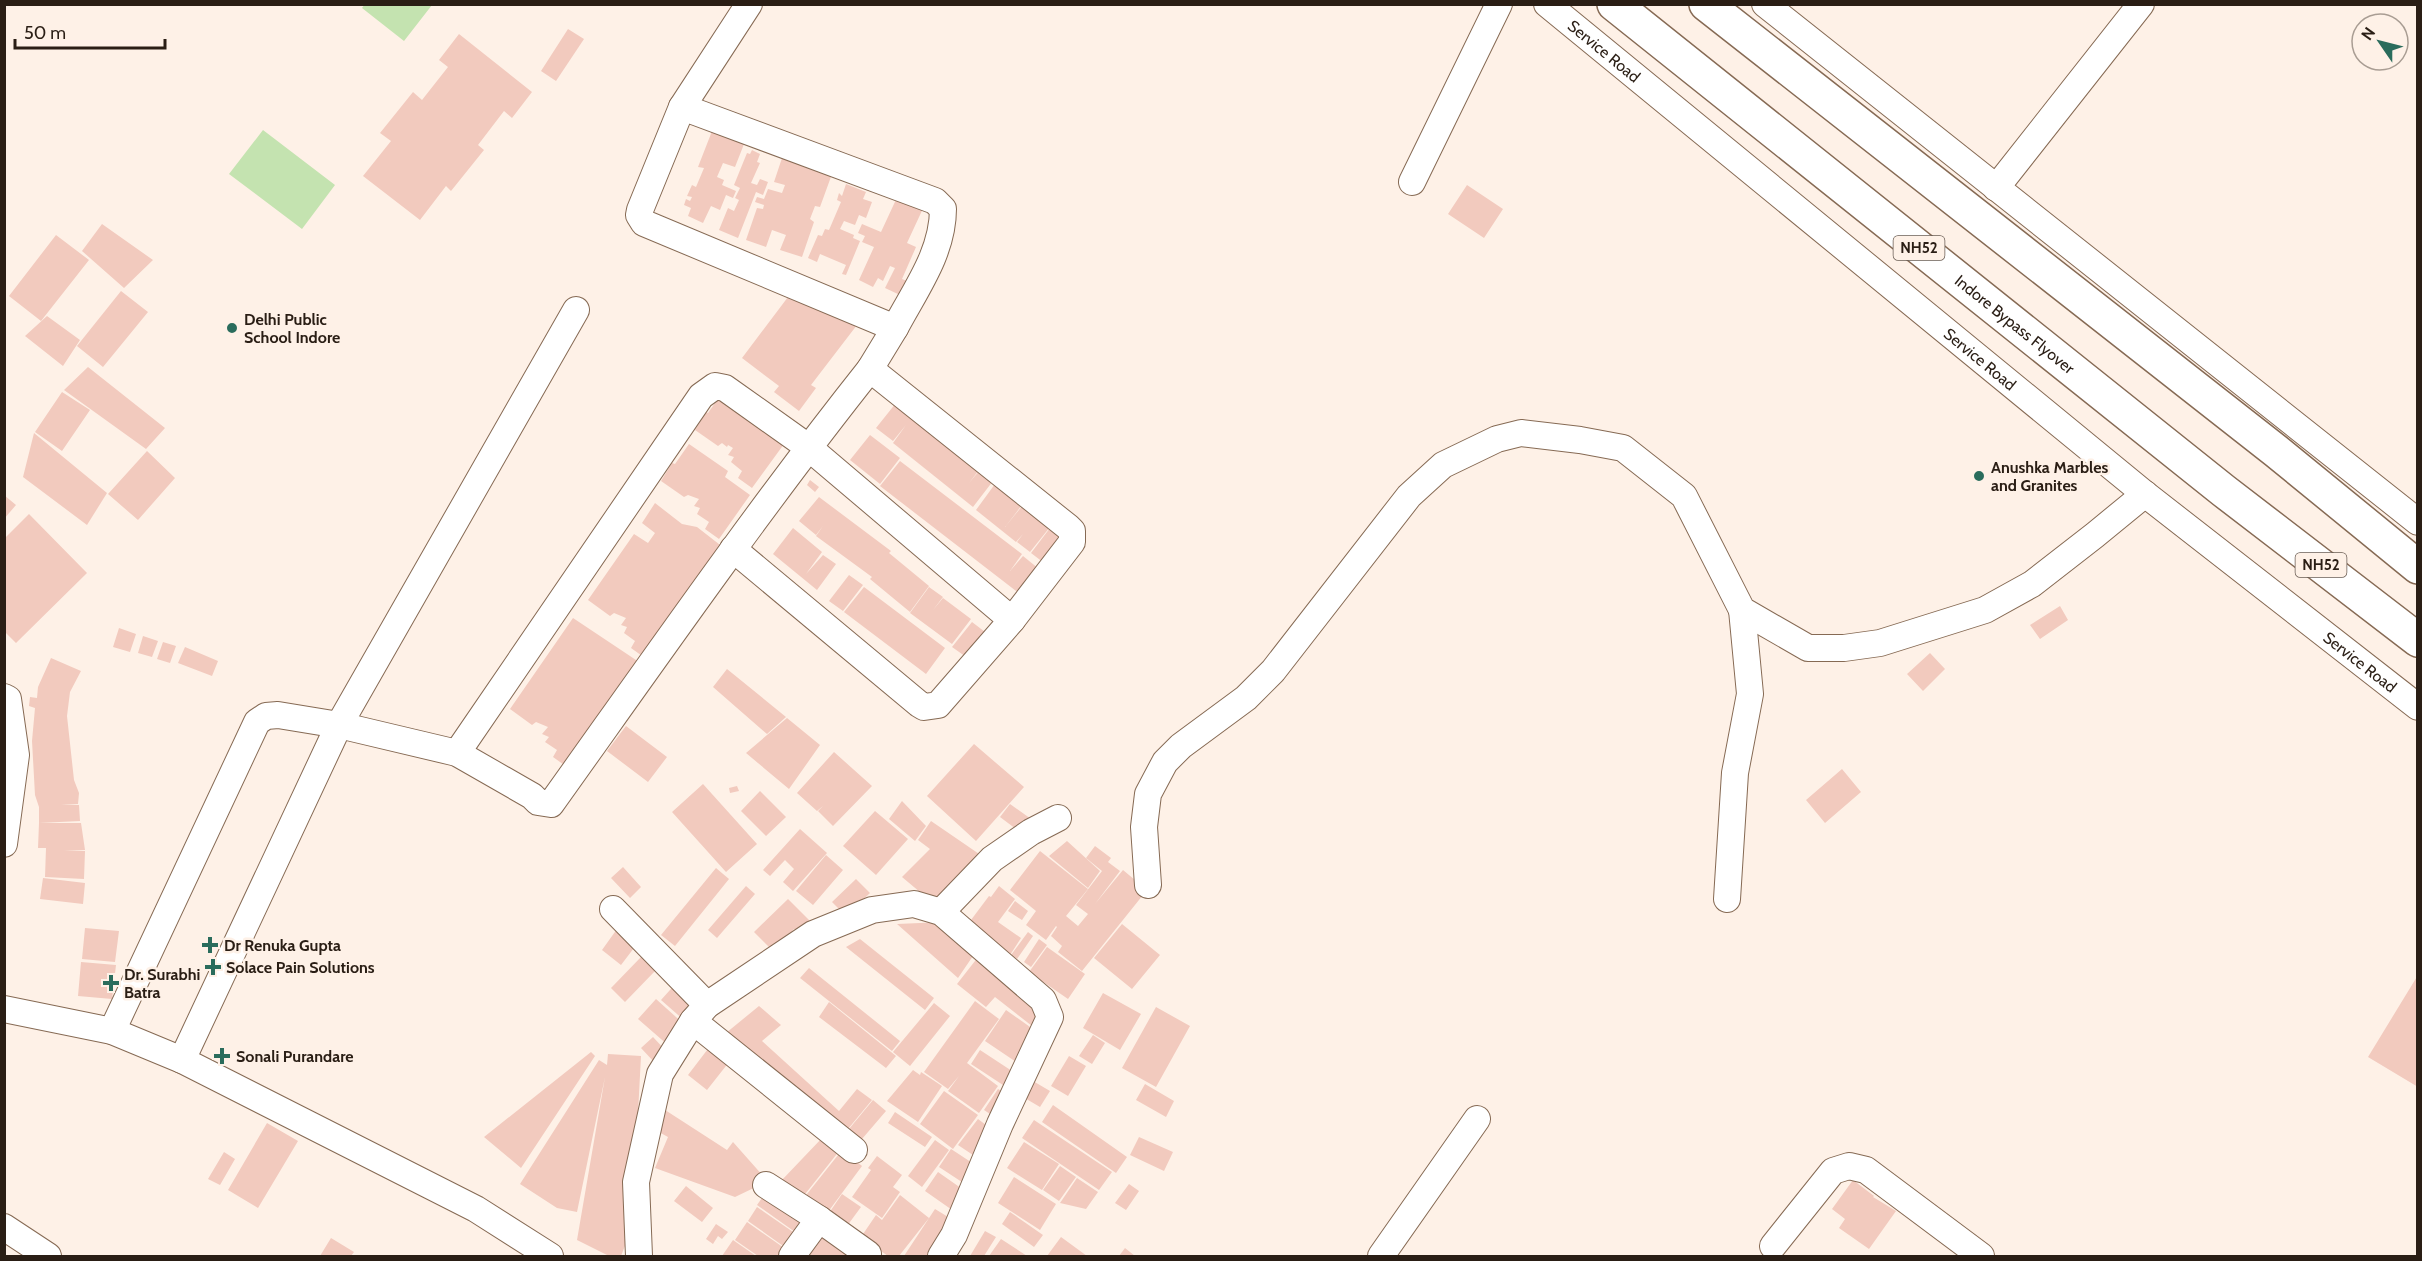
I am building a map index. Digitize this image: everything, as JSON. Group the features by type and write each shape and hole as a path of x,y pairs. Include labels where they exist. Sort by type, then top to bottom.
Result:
{"highway":[{"name":"Indore Bypass Flyover","path":"1614,4 2224,491 2418,640"},
{"path":"1706,4 2276,450 2418,567"}],"street":[{"path":"749,4 682,107 639,215 644,223 895,328"},
{"path":"1413,182 1499,4"},
{"name":"Service Road","path":"1547,4 2145,494 2418,707"},
{"path":"1765,4 2418,522"},
{"path":"1996,188 2141,4"},
{"path":"112,1031 257,722 266,716 278,715 339,725 457,753 532,796 538,802 551,804 733,549 808,447 870,369 938,250 943,209 935,201 682,107"},
{"path":"182,1060 339,725 576,310"},
{"path":"733,549 924,707 938,705 1012,620 1072,542 1072,531 870,369"},
{"path":"457,753 707,390 715,386 724,388 808,447 1012,620"},
{"path":"1148,885 1144,826 1148,794 1165,762 1181,746 1246,698 1273,671 1409,496 1443,465 1497,439 1521,434 1580,440 1623,448 1684,496 1742,610 1750,694 1734,773 1727,899"},
{"path":"1742,610 1808,648 1844,648 1880,643 1985,610 2032,584 2145,494"},
{"path":"4,697 8,699 16,756 4,844"},
{"path":"940,912 992,859 1031,832 1058,818"},
{"path":"639,1257 636,1182 660,1074 700,1013 813,934 872,910 914,904 940,912 1043,1000 1050,1017 1000,1124 954,1235 941,1257"},
{"path":"613,909 700,1013 854,1150"},
{"path":"4,1009 112,1031 182,1060 476,1209 550,1257"},
{"path":"1381,1257 1478,1119"},
{"path":"1775,1253 1833,1171 1849,1166 1866,1170 1981,1257"},
{"path":"766,1185 819,1219 869,1256"},
{"path":"792,1257 819,1219"},
{"path":"4,1227 39,1254"}],"green space":[{"path":"365,4 432,5 404,41 362,8"},
{"path":"263,130 335,185 302,229 229,174"}],"building":[{"path":"568,29 584,39 556,81 541,71"},
{"path":"459,34 532,92 512,118 504,111 478,145 484,150 451,191 446,186 420,220 363,176 391,141 380,133 413,92 422,100 448,67 439,60"},
{"path":"714,126 746,139 735,167 723,163 717,177 724,180 722,185 736,191 733,198 726,195 720,210 711,206 703,223 688,216 691,208 684,205 686,199 690,201 692,197 687,196 692,185 696,187 704,168 698,167"},
{"path":"752,150 760,154 757,162 760,163 751,183 757,185 760,179 768,182 763,195 756,192 738,238 719,230 728,208 734,211 739,200 735,198 740,188 734,185 747,153 750,154"},
{"path":"782,158 832,174 820,207 815,206 810,219 814,222 802,257 780,250 786,235 772,230 766,247 746,240 757,208 763,209 764,205 755,202 757,197 764,199 768,189 782,193 785,185 774,182"},
{"path":"846,184 866,192 863,199 872,202 866,218 859,215 855,225 844,221 840,229 854,235 853,238 860,241 846,275 842,274 846,265 820,254 817,262 808,258 818,235 822,236 825,229 829,230 841,202 837,200 839,193 842,196"},
{"path":"1467,185 1503,209 1484,238 1448,214"},
{"path":"900,191 926,202 907,243 916,247 902,279 907,281 900,295 885,288 895,268 890,266 883,281 878,278 873,287 859,280 874,247 862,242 865,236 858,233 862,224 881,232"},
{"path":"102,224 153,260 124,288 82,251"},
{"path":"56,235 89,260 41,321 9,296"},
{"path":"121,291 148,312 103,367 77,346"},
{"path":"788,297 857,325 811,385 816,388 799,411 774,392 779,386 742,358"},
{"path":"47,316 80,340 63,366 25,336"},
{"path":"88,367 165,428 146,449 64,390"},
{"path":"62,392 90,410 62,451 35,432"},
{"path":"722,393 784,444 752,488 738,478 742,471 731,462 734,457 728,455 733,448 722,443 718,446 695,430"},
{"path":"896,403 979,470 969,483 979,471 993,481 973,507 893,443 906,425 893,441 876,428"},
{"path":"34,433 107,493 87,525 23,477"},
{"path":"870,435 900,458 880,484 850,460"},
{"path":"689,444 728,471 725,477 750,495 719,539 705,529 709,522 697,514 700,508 694,506 699,499 688,495 684,497 661,481 672,463 675,464"},
{"path":"147,451 175,478 138,520 108,494"},
{"path":"900,461 1022,554 1010,571 1023,556 1039,569 1020,594 880,486"},
{"path":"810,480 819,487 815,492 807,485"},
{"path":"995,484 1022,505 1005,527 1023,505 1050,527 1030,552 1017,542 1023,534 1016,542 976,510"},
{"path":"4,495 16,505 4,519"},
{"path":"819,497 891,551 889,553 929,586 910,612 870,579 872,577 816,536 823,526 816,535 799,521"},
{"path":"655,503 682,524 697,527 724,548 645,658 631,648 635,641 624,633 627,627 621,625 626,618 614,613 610,616 588,600 634,534 648,543 655,533 642,523"},
{"path":"29,514 87,573 16,643 4,631 4,539"},
{"path":"793,528 822,552 806,574 823,555 836,564 817,590 773,554"},
{"path":"1050,528 1067,541 1048,566 1031,553"},
{"path":"849,575 863,585 843,611 829,601"},
{"path":"864,587 945,648 926,674 844,612"},
{"path":"929,587 943,597 933,610 943,598 971,619 952,644 910,613"},
{"path":"2060,606 2068,620 2040,639 2030,625"},
{"path":"573,618 642,664 567,767 553,757 557,750 545,742 549,737 542,734 548,727 536,722 532,725 510,709"},
{"path":"972,622 989,635 969,659 952,647"},
{"path":"119,628 136,634 130,652 113,647"},
{"path":"143,636 158,641 152,657 138,653"},
{"path":"163,642 176,646 170,663 157,659"},
{"path":"185,647 218,661 212,676 178,663"},
{"path":"1930,653 1945,669 1923,691 1907,674"},
{"path":"51,658 81,671 70,692 67,716 74,780 79,793 78,804 61,805 79,805 80,821 39,823 32,741 35,708 29,706 30,697 37,698 38,687"},
{"path":"727,669 786,717 767,734 713,687"},
{"path":"787,718 820,745 789,789 746,753"},
{"path":"626,726 667,757 648,782 607,751"},
{"path":"974,744 1024,787 976,841 927,796"},
{"path":"834,752 872,786 833,826 818,811 823,806 817,811 797,793"},
{"path":"1842,769 1861,792 1825,823 1806,800"},
{"path":"703,784 757,844 726,872 672,812"},
{"path":"737,786 739,791 730,793 729,788"},
{"path":"760,791 786,817 766,836 741,811"},
{"path":"902,801 926,826 915,841 889,819"},
{"path":"1010,804 1034,821 1024,835 1000,817"},
{"path":"875,811 908,839 876,875 843,846"},
{"path":"931,821 985,858 939,908 902,877 930,849 918,840"},
{"path":"39,823 81,823 85,850 64,850 85,851 84,879 45,877 46,848 38,848"},
{"path":"800,829 827,853 793,891 783,882 794,869 785,860 770,876 763,870"},
{"path":"1067,841 1100,871 1088,888 1049,856"},
{"path":"1095,846 1111,858 1108,862 1120,871 1095,904 1123,870 1147,890 1082,971 1058,952 1062,946 1051,936 1056,926 1046,940 1026,925 1036,911 1010,890 1040,851 1088,889 1066,916 1078,926 1088,914 1076,905 1102,871 1086,858"},
{"path":"826,855 843,870 813,905 796,891"},
{"path":"623,867 641,887 630,898 611,878"},
{"path":"716,868 729,879 675,946 661,935"},
{"path":"43,878 85,883 83,904 40,899"},
{"path":"856,879 870,893 846,916 832,902"},
{"path":"746,886 755,894 717,938 708,930"},
{"path":"999,886 1015,899 998,922 1021,938 1010,955 968,924"},
{"path":"788,899 814,925 807,934 794,929 774,952 754,932"},
{"path":"1015,901 1028,911 1022,920 1008,911"},
{"path":"943,922 977,950 958,978 897,924"},
{"path":"1122,924 1160,955 1132,989 1094,958"},
{"path":"85,928 119,931 115,962 82,959"},
{"path":"617,929 637,944 621,965 602,950"},
{"path":"1028,932 1033,936 1017,959 1011,955"},
{"path":"860,939 934,998 925,1010 846,947"},
{"path":"1039,939 1047,945 1031,967 1024,962"},
{"path":"1047,947 1085,974 1068,999 1029,972"},
{"path":"982,952 1044,1010 1032,1026 995,997 986,1007 957,984"},
{"path":"642,956 656,970 625,1002 611,988"},
{"path":"81,962 116,965 112,999 78,996"},
{"path":"809,968 900,1041 892,1051 800,978"},
{"path":"2418,975 2418,1087 2368,1057"},
{"path":"678,981 702,1002 685,1021 661,1000"},
{"path":"1103,993 1141,1014 1120,1050 1083,1028"},
{"path":"656,999 686,1026 669,1046 638,1019"},
{"path":"975,1001 999,1019 967,1063 998,1086 979,1113 948,1091 959,1076 948,1089 924,1072"},
{"path":"829,1002 896,1056 886,1068 819,1017"},
{"path":"934,1003 950,1016 910,1066 893,1052"},
{"path":"759,1006 781,1025 762,1041 839,1111 857,1089 872,1100 843,1135 726,1033"},
{"path":"1156,1007 1190,1026 1156,1087 1122,1068"},
{"path":"1006,1010 1040,1034 1019,1064 985,1041"},
{"path":"1093,1035 1105,1043 1092,1064 1079,1056"},
{"path":"653,1037 667,1052 655,1063 641,1048"},
{"path":"714,1041 733,1057 707,1090 688,1075"},
{"path":"980,1050 1015,1073 1006,1087 971,1064"},
{"path":"591,1052 595,1056 521,1168 484,1137"},
{"path":"608,1054 641,1056 632,1228 621,1256 609,1256 577,1240 605,1077 577,1212 557,1208 520,1184 599,1060 607,1065"},
{"path":"1069,1056 1086,1066 1068,1096 1051,1086"},
{"path":"913,1070 920,1075 921,1072 942,1086 918,1122 887,1101"},
{"path":"1033,1081 1050,1091 1040,1107 1023,1097"},
{"path":"1145,1084 1174,1101 1166,1117 1136,1100"},
{"path":"998,1089 1010,1096 996,1118 984,1110"},
{"path":"944,1091 978,1115 953,1149 920,1124"},
{"path":"873,1100 886,1111 856,1146 844,1135"},
{"path":"1053,1105 1127,1157 1116,1173 1042,1122"},
{"path":"662,1108 727,1150 733,1142 765,1178 760,1185 735,1197 655,1168 668,1137 657,1131"},
{"path":"895,1112 932,1137 925,1147 888,1123"},
{"path":"978,1119 994,1131 976,1157 958,1145"},
{"path":"1034,1120 1112,1172 1099,1190 1022,1138"},
{"path":"267,1123 298,1141 258,1208 228,1190"},
{"path":"823,1137 840,1150 802,1198 781,1181"},
{"path":"1139,1137 1173,1152 1164,1171 1130,1155"},
{"path":"935,1140 949,1150 922,1187 908,1176"},
{"path":"1024,1142 1059,1164 1042,1190 1007,1168"},
{"path":"951,1149 980,1168 968,1186 939,1167"},
{"path":"842,1150 862,1166 825,1216 803,1199"},
{"path":"224,1152 235,1159 220,1185 208,1179"},
{"path":"877,1156 902,1175 893,1187 900,1192 882,1218 852,1197 871,1170 868,1168"},
{"path":"1060,1166 1076,1177 1059,1201 1043,1190"},
{"path":"938,1172 968,1193 955,1212 925,1191"},
{"path":"1014,1177 1056,1204 1040,1230 998,1203"},
{"path":"1077,1178 1098,1192 1086,1209 1060,1203"},
{"path":"1853,1180 1873,1197 1896,1211 1869,1249 1839,1228 1845,1219 1832,1209"},
{"path":"1129,1184 1139,1191 1126,1210 1115,1203"},
{"path":"686,1186 713,1208 702,1222 674,1201"},
{"path":"769,1188 807,1215 795,1232 757,1205"},
{"path":"842,1194 861,1207 847,1226 829,1213"},
{"path":"900,1195 929,1218 899,1256 888,1256 861,1237 876,1215 882,1220"},
{"path":"757,1207 796,1234 786,1248 748,1221"},
{"path":"935,1209 958,1223 936,1256 904,1256"},
{"path":"1010,1212 1043,1235 1034,1247 1002,1224"},
{"path":"747,1222 787,1250 783,1256 758,1256 735,1240"},
{"path":"716,1224 728,1232 722,1239 718,1236 713,1244 706,1239"},
{"path":"985,1231 996,1237 984,1256 970,1256"},
{"path":"820,1234 852,1256 804,1256"},
{"path":"1061,1237 1087,1256 1047,1256"},
{"path":"331,1238 354,1252 351,1256 320,1256"},
{"path":"1001,1239 1027,1256 989,1256"},
{"path":"733,1240 756,1256 722,1256"},
{"path":"1125,1248 1135,1256 1119,1256"}],"place":[{"name":"Delhi Public School Indore","path":"232,328"},
{"name":"Anushka Marbles and Granites","path":"1979,476"},
{"name":"Dr Renuka Gupta","path":"210,945"},
{"name":"Solace Pain Solutions","path":"213,967"},
{"name":"Dr. Surabhi Batra","path":"111,983"},
{"name":"Sonali Purandare","path":"222,1056"}]}
